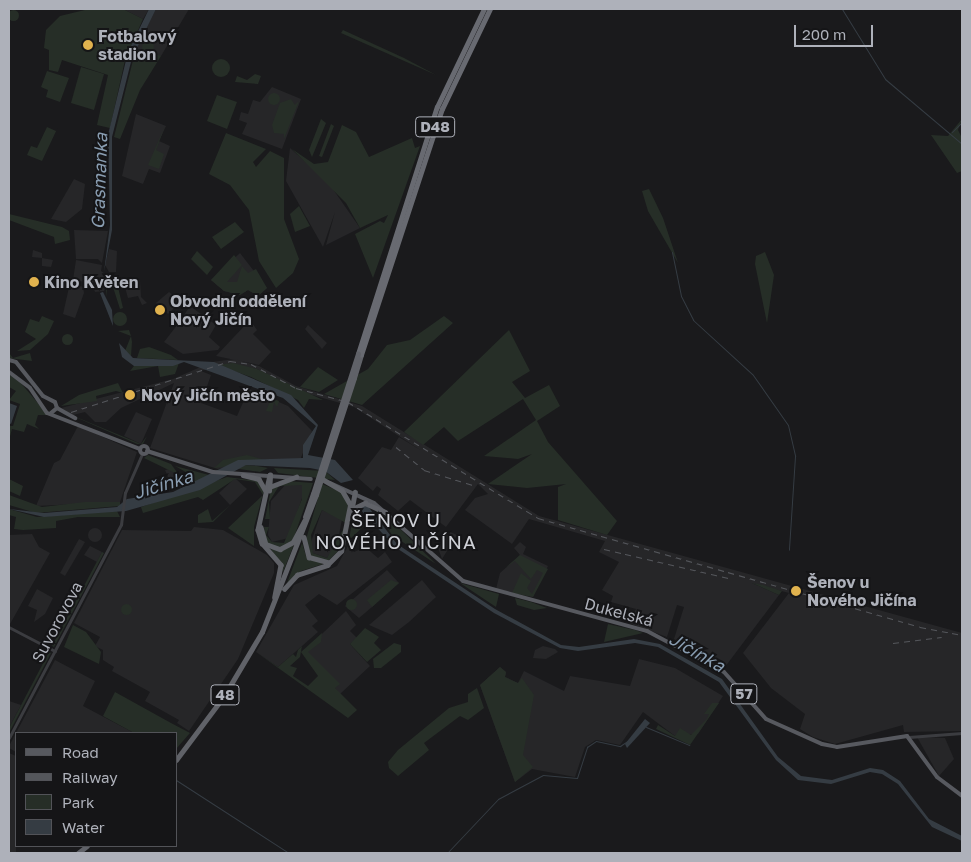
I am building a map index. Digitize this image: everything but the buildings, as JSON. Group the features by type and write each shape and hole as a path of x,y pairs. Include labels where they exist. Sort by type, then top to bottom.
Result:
{"highway":[{"name":"D48","path":"360,354 437,107 484,9"},
{"name":"D48","path":"360,354 440,115 490,9"},
{"name":"48","path":"178,757 234,681 277,598 305,522 360,354"},
{"path":"243,475 261,481 267,494"},
{"path":"270,475 261,531 270,547 289,545 305,522"},
{"path":"277,598 281,565 258,534 267,494 277,482 296,477"},
{"path":"323,480 342,491 350,508"},
{"path":"277,598 297,575 332,561 341,551 355,492"},
{"path":"350,508 366,503 385,512"},
{"path":"305,522 304,542 307,555 320,563 332,561"},
{"name":"48","path":"178,753 232,679 277,598"}],"main road":[{"path":"9,361 57,408 141,451 147,451 213,472 311,479"},
{"path":"18,368 11,373 51,413 97,430"},
{"path":"43,406 48,400"},
{"path":"51,413 57,408"},
{"name":"57","path":"323,480 355,492 385,512"},
{"name":"Dukelská","path":"385,512 429,553 468,583 654,634 727,675 766,719 822,744 837,747 889,735 909,737"},
{"path":"909,737 937,777 962,796"}],"street":[{"name":"Suvorovova","path":"9,738 122,516 123,502 141,451"},
{"path":"9,627 54,651"},
{"path":"909,737 962,733"}],"shaded area":[{"path":"123,9 149,9 143,19"},
{"path":"156,9 189,9 161,56 155,57 136,48"},
{"path":"272,87 301,99 282,149 242,134 247,123 239,120 241,112 248,114 253,100 260,102"},
{"path":"136,114 166,126 159,141 170,146 160,173 149,169 143,184 122,176"},
{"path":"290,148 328,182 360,228 326,245 335,212 323,247 286,181"},
{"path":"74,179 85,184 82,209 66,222 51,219"},
{"path":"74,230 108,231 102,263 98,259 76,259"},
{"path":"109,249 117,251 116,272 109,272 105,265"},
{"path":"33,250 42,253 42,258 32,257"},
{"path":"240,253 267,288 258,296 248,290 240,295 224,291 211,280"},
{"path":"42,258 53,260 51,267 42,266"},
{"path":"76,260 102,265 101,271 117,282 109,278 104,291 95,292 92,283 73,280"},
{"path":"140,280 141,297 147,303 142,305 138,296 128,298 124,284"},
{"path":"70,283 83,287 84,293 75,318 63,314"},
{"path":"169,292 181,301 168,314 156,303"},
{"path":"190,306 216,325 209,337 220,347 218,350 183,354 164,342 181,320 175,324 171,321 178,314 182,318"},
{"path":"250,320 257,330 253,334 271,352 259,365 216,356"},
{"path":"308,325 327,343 322,349 305,329"},
{"path":"235,359 259,366 296,386 362,406 539,516 962,633 962,731 904,732 903,725 835,744 813,737 800,729 805,714 771,688 743,653 789,593 752,583 779,595 725,667 674,639 684,607 677,605 667,637 629,623 636,609 611,602 613,596 602,590 619,562 599,552 605,541 529,519 512,544 465,510 475,498 488,494 478,484 446,527 410,500 398,511 378,495 381,489 377,486 373,491 358,478 382,447 391,450 399,437 422,451 354,407 295,390 257,369 224,364 201,371 211,375 201,403 237,416 249,389 288,406 312,431 300,460 254,459 218,469 150,448 174,383 121,408 106,422 95,422 85,412 73,415 61,408 173,379 212,362"},
{"path":"136,412 152,419 141,444 124,436"},
{"path":"78,426 137,452 120,502 36,506 54,463 60,460"},
{"path":"170,469 188,480 189,485 173,488 165,470"},
{"path":"235,478 247,489 230,505 219,493"},
{"path":"286,484 302,484 302,498 289,538 272,542 268,535 271,501"},
{"path":"322,510 342,519 337,546 327,558 313,553 310,545"},
{"path":"194,527 223,530 267,555 274,563 274,573 238,659 189,731 177,723 179,720 145,701 150,692 112,671 114,667 103,660 103,650 95,646 100,637 74,623 122,530 191,531"},
{"path":"95,528 100,530 102,535 100,540 95,542 90,540 88,535 90,530"},
{"path":"448,531 457,535 442,559 438,548"},
{"path":"32,534 39,547 50,553 10,624 9,535"},
{"path":"79,539 85,542 65,576 60,573"},
{"path":"520,542 526,547 523,554 548,566 533,597 496,589 500,573 520,555 514,548"},
{"path":"90,546 102,552 97,562 84,555"},
{"path":"348,546 354,552 365,547 378,558 385,552 392,562 337,605 319,594 305,605 318,621 312,626 318,632 278,667 256,652 294,585 337,566"},
{"path":"387,570 399,583 359,618 345,606"},
{"path":"422,580 436,597 409,622 392,635 369,625"},
{"path":"37,589 53,598 45,614 34,622 37,610 28,606"},
{"path":"346,611 356,625 350,631 357,638 350,644 370,666 340,694 303,652"},
{"path":"543,646 555,649 558,652 546,659 533,658 535,650"},
{"path":"639,659 675,668 723,696 698,734 675,736 643,712 620,745 596,740 585,747 575,777 532,769 515,782 480,685 500,667 506,672 505,677 518,683 524,671 564,691 570,676 630,686"},
{"path":"55,660 95,681 83,706 132,732 16,732"},
{"path":"9,701 21,705 9,728"},
{"path":"15,735 15,751 9,746"},
{"path":"917,737 945,738 954,759 939,776"},
{"path":"9,753 15,756 16,847 16,853 9,853"}],"green space":[{"path":"13,9 19,15 13,21 7,15"},
{"name":"Fotbalový stadion","path":"89,9 123,9 143,19 125,60 110,128 97,125 108,75 62,60 58,72 49,70 49,50 44,48 46,30 60,16"},
{"path":"343,30 404,58 436,75 341,33"},
{"path":"148,41 154,47 148,53 142,47"},
{"path":"136,48 137,55 152,62 156,54 161,56 140,90 120,139 114,137"},
{"path":"217,59 225,59 230,64 228,75 217,77 212,72 212,64"},
{"path":"81,67 104,74 94,110 71,103"},
{"path":"47,71 69,78 60,102 46,97 48,90 41,87"},
{"path":"255,74 261,76 258,84 235,82 237,76 247,80"},
{"path":"274,93 280,99 274,105 268,99"},
{"path":"217,95 237,102 227,129 207,121"},
{"path":"291,99 295,105 299,101 284,139 284,134 274,133 272,125 280,103"},
{"path":"321,119 326,123 312,157 309,150"},
{"path":"962,119 958,130 962,138 962,171 957,173 931,135 948,136"},
{"path":"331,124 334,126 322,157 319,156"},
{"path":"342,125 356,132 369,157 412,138 415,148 420,146 373,278 355,234 380,221 384,223 388,215 360,228 346,203 292,149 314,164 328,162"},
{"path":"165,126 156,150 164,154 159,169 148,165"},
{"path":"47,127 56,131 58,127 42,161 27,155 31,146 37,148"},
{"path":"226,133 266,149 253,162 256,167 270,151 284,158 284,219 299,259 293,273 276,288 259,261 249,210 230,185 209,174"},
{"path":"649,189 663,218 678,263 648,211 642,191"},
{"path":"299,206 310,226 295,232 290,214"},
{"path":"9,214 62,227 69,231 70,240 55,244 54,237 9,220"},
{"path":"235,222 244,232 221,249 212,237"},
{"path":"197,251 213,267 207,275 191,259"},
{"path":"765,252 774,275 767,323 755,264 756,256"},
{"path":"234,255 242,265 227,282 237,282 242,266 248,273 256,269 267,288 258,296 248,290 240,295 224,291 211,280"},
{"path":"106,277 117,283 123,308 120,309 113,287 107,289 106,297"},
{"path":"120,312 125,314 127,319 125,324 120,326 115,324 113,319 115,314"},
{"path":"42,316 54,321 48,334 30,350 17,351 36,339 25,332 30,319 39,322"},
{"path":"444,316 453,323 362,405 324,394 368,369 387,345 410,340"},
{"path":"129,330 131,336 118,331"},
{"path":"509,330 530,371 512,382 525,398 549,385 560,406 537,421 548,442 617,521 607,535 558,520 558,487 566,484 527,488 488,484 532,454 518,459 484,456 536,420 523,399 458,441 444,427 423,445 404,432"},
{"path":"67,333 73,339 67,345 61,339"},
{"path":"131,336 132,342 131,356 125,351"},
{"path":"149,347 171,355 178,360 137,358 140,349"},
{"path":"9,353 13,358 30,353 32,361 9,358"},
{"path":"156,363 179,363 175,374 160,377 158,366 130,371 134,366"},
{"path":"233,363 257,369 323,400 309,399 304,408 298,400 251,377 217,365"},
{"path":"318,367 338,380 319,392 300,387"},
{"path":"14,375 48,415 38,415 35,425 39,429 27,424 24,432 12,429 9,440 9,426 13,426 20,404 9,400 16,391 9,387 9,376"},
{"path":"118,383 123,393 116,391 96,396 97,401 61,406 79,395"},
{"path":"253,392 279,401 277,407 274,402 272,412 266,411 271,399"},
{"path":"64,412 141,444 137,444"},
{"path":"148,455 171,464 179,475 144,458"},
{"path":"247,455 269,461 214,468 223,460"},
{"path":"246,465 268,468 260,472 233,468"},
{"path":"175,466 209,475 189,485 191,475"},
{"path":"274,468 325,471 335,480 278,473"},
{"path":"227,477 257,481 264,490 263,495 255,482 235,479 203,500 198,497 143,513 141,507"},
{"path":"9,479 23,486 20,496 9,491"},
{"path":"287,481 313,483 293,540 284,547 272,547 266,541 264,527 269,527 266,535 272,542 284,543 302,499 302,485 279,486 269,502 270,519 265,519 271,489"},
{"path":"322,484 341,492 348,504 346,523 322,510 311,535 313,553 327,558 345,526 339,550 328,561 312,558 305,543"},
{"path":"9,495 42,507 85,502 120,502 120,506 36,513 9,505"},
{"path":"263,495 254,527 254,546 228,528"},
{"path":"230,505 213,522 198,523 198,515 208,509 212,521"},
{"path":"374,508 393,522 436,564 392,535"},
{"path":"9,509 37,517 117,511 120,517 78,517 56,521 56,528 23,530 14,529 16,517 9,515"},
{"path":"355,515 364,526 349,540 351,528"},
{"path":"295,542 283,572 271,549"},
{"path":"302,543 306,556 323,564 301,571 287,583"},
{"path":"102,552 104,553 54,647 52,646"},
{"path":"520,555 548,569 533,597 512,593 521,573 531,581 527,588 532,594 543,573 537,570 531,579 515,561 505,568"},
{"path":"391,580 399,583 372,607 367,600"},
{"path":"460,583 499,594 496,607"},
{"path":"752,583 763,585 782,591 779,595"},
{"path":"351,598 357,604 351,610 345,604"},
{"path":"515,598 547,608 534,610 517,605"},
{"path":"124,604 128,604 131,609 130,613 124,614 121,611 121,607"},
{"path":"608,624 635,630 643,633 604,642"},
{"path":"73,625 86,632 101,652 99,664 64,647"},
{"path":"365,628 379,637 374,643 381,650 367,662 350,644"},
{"path":"322,633 321,642 308,652 340,684 335,688 357,710 348,718 256,652 278,667 293,654 296,657 298,650 302,646 300,657 290,666 297,668 293,676 308,686 318,676 301,652"},
{"path":"394,643 401,645 401,652 381,668 374,668 373,659"},
{"path":"49,652 51,653 9,733 9,728"},
{"path":"500,667 506,672 505,677 518,683 522,678 534,695 523,755 533,767 515,782 480,685"},
{"path":"477,688 484,708 468,720 460,716 424,743 429,750 398,776 389,768 388,762 398,750 449,708 468,702 468,694"},
{"path":"115,692 190,733 178,747 178,732 132,732 103,716"},
{"path":"712,703 719,703 690,745 656,729 658,725 675,736 680,728 691,735 707,719 709,714 704,714"}],"water":[{"path":"149,9 156,9 132,58 112,137 112,230 104,272 110,225 108,135 128,52"},
{"path":"103,292 112,310 113,326 100,293"},
{"path":"119,343 133,358 214,362 291,395 318,425 308,455 335,460 353,480 341,483 325,471 310,468 246,465 200,490 126,511 44,517 9,509 44,513 117,507 127,499 173,492 238,460 303,458 303,445 316,426 283,398 184,362 173,366 134,366 122,357"},
{"path":"9,403 17,406 11,424 9,423"},
{"path":"367,505 397,544 495,609 561,645 579,647 634,639 660,644 722,679 778,757 801,776 832,780 870,768 883,770 900,781 929,819 962,836 962,841 932,827 898,784 882,774 870,772 831,784 798,780 776,760 719,682 658,647 635,643 578,651 560,648 494,613 395,547 358,507"},
{"path":"645,719 650,723 627,748 625,744"}],"waterway":[{"path":"842,9 885,79 962,144"},
{"path":"952,132 962,122"},
{"path":"672,252 681,296 693,320 753,375 788,425 795,456 789,550"},
{"path":"646,727 689,745"},
{"path":"447,853 498,799 543,775 577,778 587,747 596,741 620,746 629,740"},
{"path":"178,781 289,853"}],"railway":[{"path":"71,412 230,361 251,364 296,388 341,400"},
{"path":"348,402 538,518 920,627 962,635"},
{"path":"396,447 424,470 473,485"},
{"path":"604,549 733,579"},
{"path":"893,643 942,637"}],"place":[{"name":"Fotbalový stadion","path":"88,45"},
{"name":"Kino Květen","path":"34,282"},
{"name":"Obvodní oddělení Nový Jičín","path":"160,310"},
{"name":"Nový Jičín město","path":"130,395"},
{"name":"Šenov u Nového Jičína","path":"796,591"}],"district":[{"name":"ŠENOV U NOVÉHO JIČÍNA","path":"396,531"}],"water label":[{"name":"Grasmanka","path":"99,181"},
{"name":"Jičínka","path":"163,484"},
{"name":"Jičínka","path":"697,652"}]}
